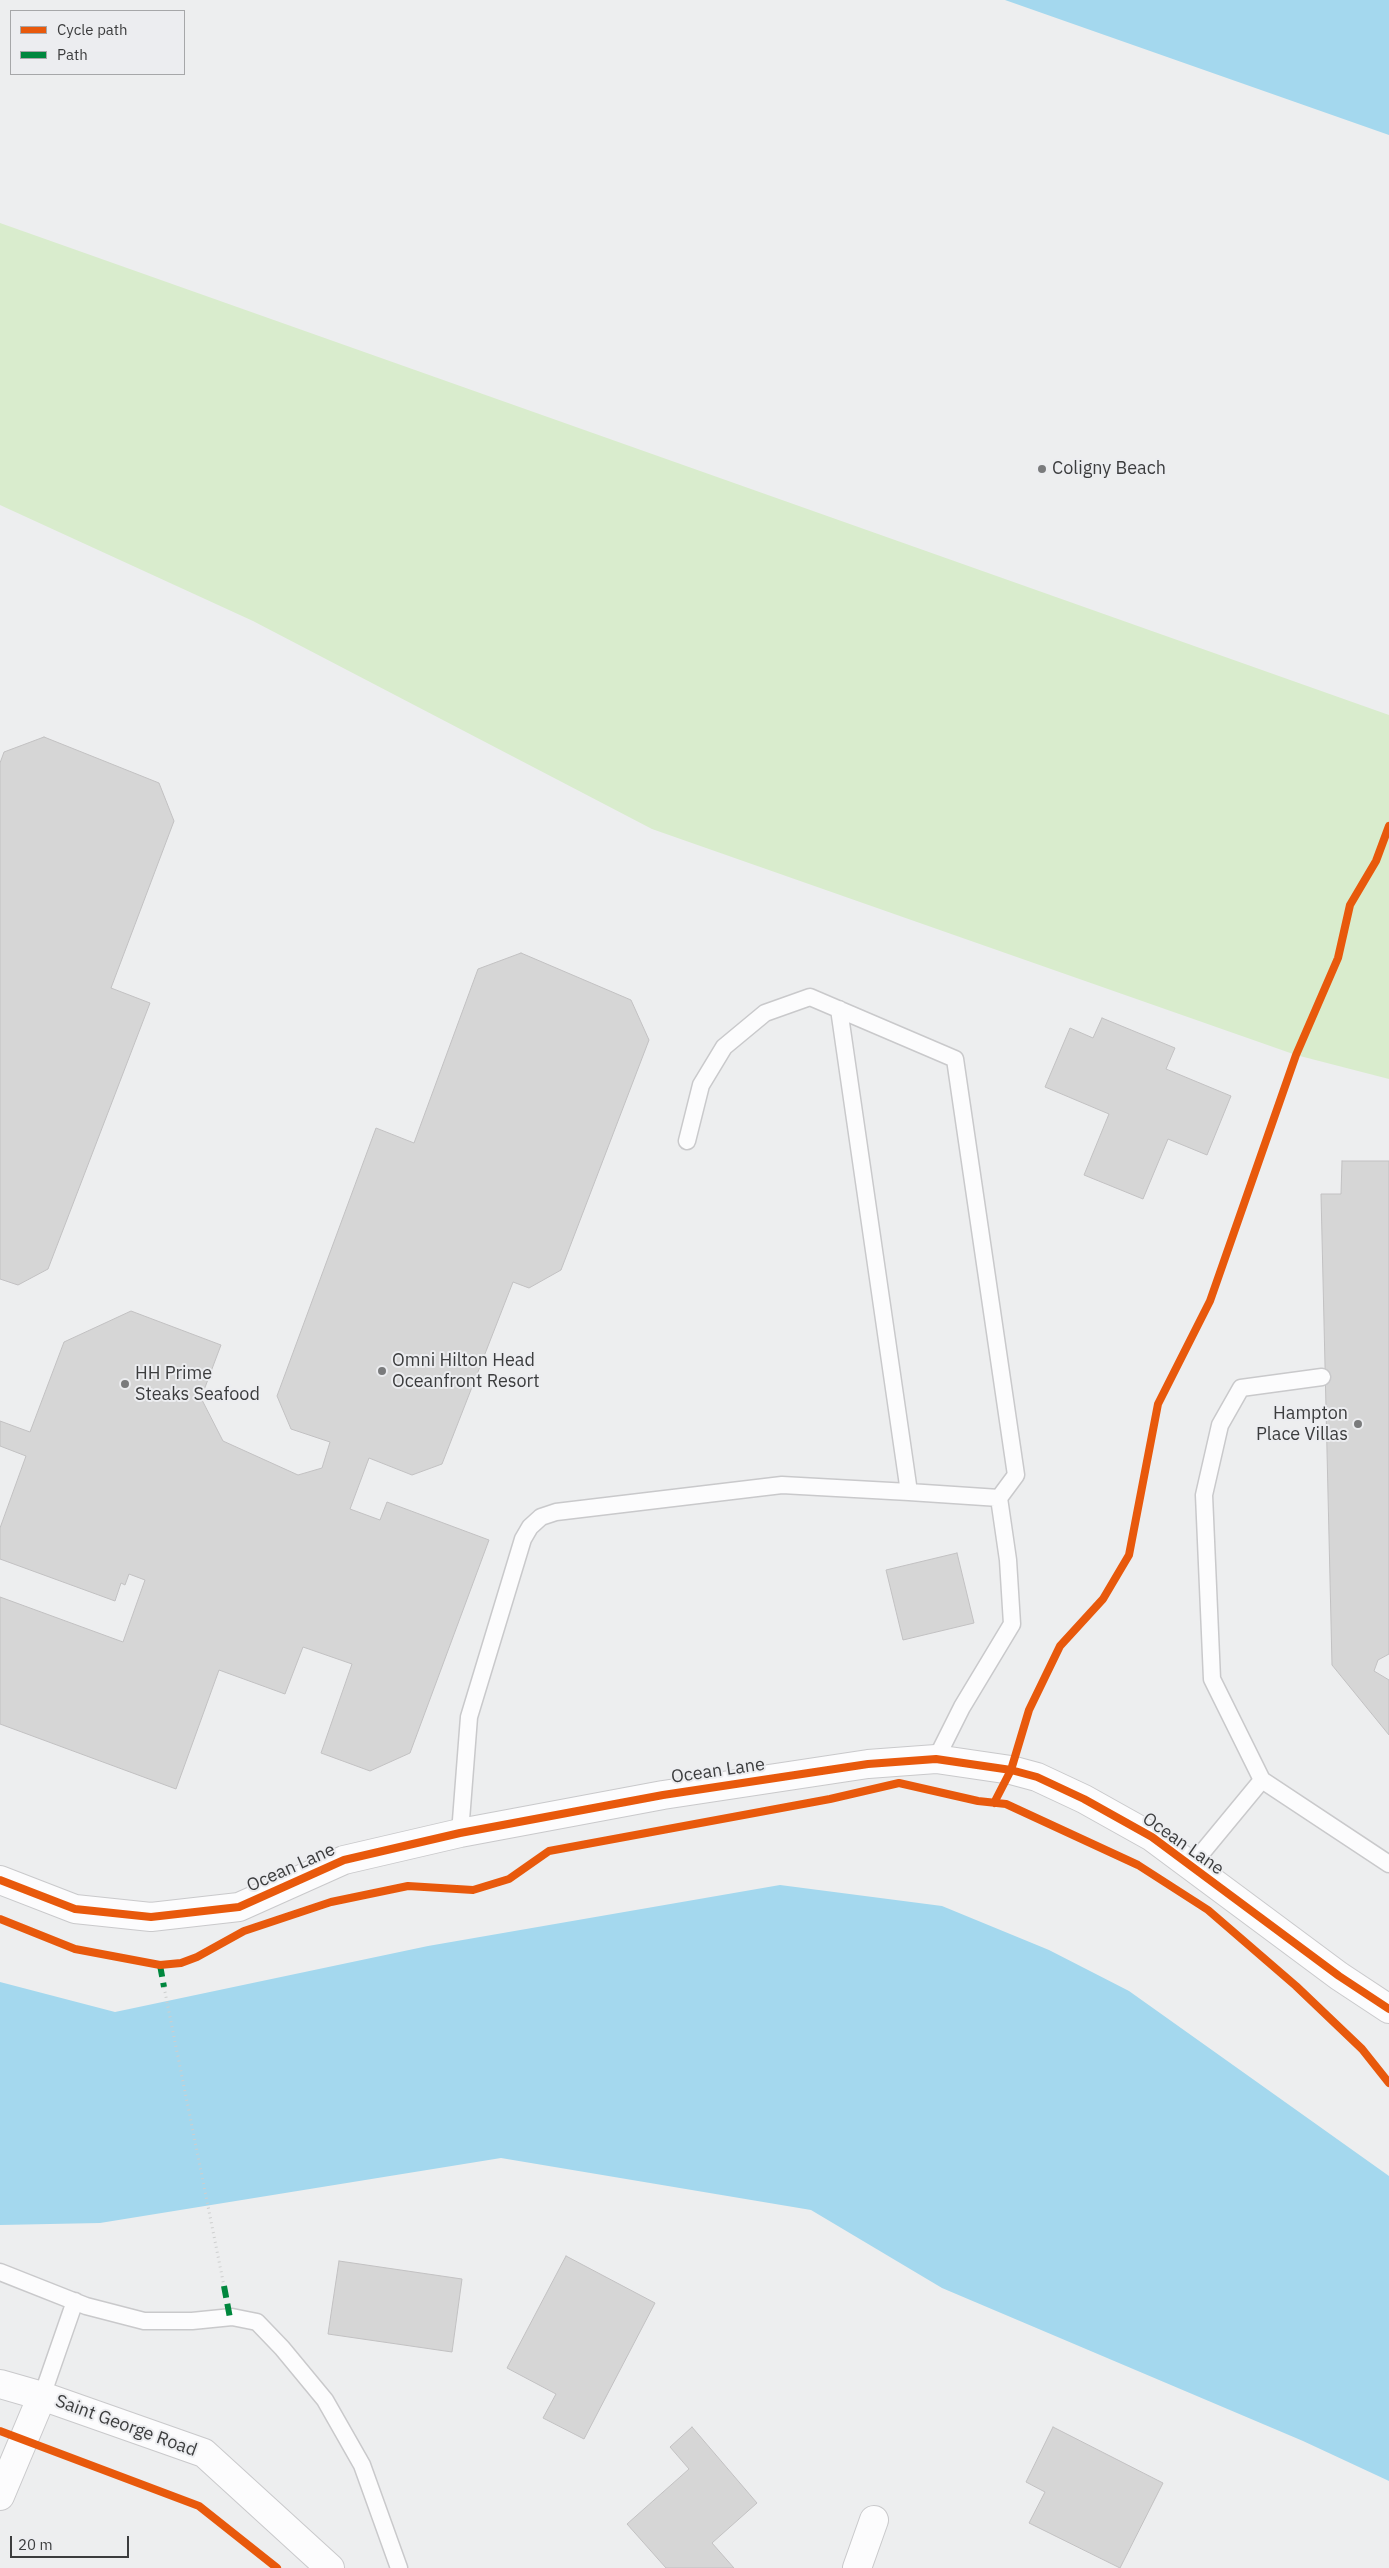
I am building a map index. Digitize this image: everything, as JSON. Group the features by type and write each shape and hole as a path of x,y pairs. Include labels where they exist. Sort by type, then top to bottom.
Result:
{"street":[{"name":"Ocean Lane","path":"0,1880 75,1909 151,1917 239,1906 344,1860 460,1833 663,1795 868,1764 936,1760 1011,1770 1037,1777 1084,1799 1152,1837 1338,1976 1389,2010"},
{"name":"Saint George Road","path":"0,2384 42,2396 204,2453 330,2568"},
{"path":"0,2496 42,2396"},
{"path":"857,2568 874,2520"}],"lane":[{"path":"687,1140 701,1085 724,1048 764,1013 810,997 955,1059 1016,1475 999,1498 1008,1560 1012,1624 962,1708 936,1760"},
{"path":"839,1009 908,1492"},
{"path":"1322,1376 1241,1388 1220,1425 1204,1495 1212,1679 1262,1780 1389,1864"},
{"path":"460,1833 469,1716 523,1539 530,1527 541,1517 556,1512 782,1485 999,1498"},
{"path":"1191,1866 1262,1780"},
{"path":"0,2272 75,2301 144,2321 192,2322 232,2318 256,2322 282,2348 325,2400 362,2465 399,2568"},
{"path":"42,2396 75,2301"}],"path":[{"path":"164,1987 224,2286"}],"green space":[{"path":"0,223 1389,715 1389,1079 1296,1055 652,829 253,621 0,505"}],"water":[{"path":"1005,0 1389,0 1389,135"},
{"path":"780,1885 942,1906 1049,1950 1129,1991 1389,2176 1389,2481 1303,2441 942,2288 811,2210 501,2158 100,2223 0,2225 0,1982 115,2012 428,1946"}],"building":[{"path":"44,737 159,783 174,821 111,988 150,1003 48,1269 18,1285 0,1279 0,763 4,752"},
{"name":"Omni Hilton Head Oceanfront Resort","path":"521,953 631,1000 649,1040 561,1270 529,1288 513,1282 442,1464 412,1475 369,1458 350,1509 380,1520 387,1502 489,1540 410,1753 370,1771 321,1753 352,1664 303,1647 285,1694 219,1670 176,1789 0,1724 0,1597 123,1642 145,1580 129,1574 125,1585 121,1583 115,1601 0,1559 0,1528 26,1456 0,1446 0,1421 30,1432 64,1342 131,1311 221,1345 201,1398 223,1441 298,1475 322,1468 330,1442 291,1429 277,1396 376,1128 414,1143 478,969"},
{"path":"1102,1018 1175,1048 1166,1069 1231,1096 1207,1155 1168,1139 1143,1199 1084,1175 1109,1114 1045,1087 1070,1028 1093,1038"},
{"name":"Hampton Place Villas","path":"1342,1161 1389,1161 1389,1654 1378,1660 1374,1671 1389,1680 1389,1735 1332,1665 1321,1194 1341,1194"},
{"path":"957,1553 974,1623 903,1640 886,1570"},
{"path":"566,2256 655,2303 584,2439 543,2418 556,2394 507,2368"},
{"path":"339,2261 462,2279 452,2352 328,2334"},
{"path":"692,2427 757,2503 712,2543 734,2568 666,2568 627,2524 689,2469 670,2447"},
{"path":"1053,2427 1163,2483 1120,2568 1029,2523 1045,2492 1026,2482"}],"marked path":[{"path":"160,1965 164,1987"},
{"path":"224,2286 230,2318"}],"cycle path":[{"path":"994,1803 1011,1770 1029,1710 1060,1646 1103,1599 1129,1555 1158,1404 1210,1301 1296,1055 1338,958 1350,905 1376,861 1389,826"},
{"path":"0,1880 75,1909 151,1917 239,1907 344,1860 460,1833 663,1795 868,1764 936,1759 1011,1770 1037,1777 1084,1799 1152,1837 1339,1976 1389,2009"},
{"path":"0,1919 75,1949 160,1965 181,1963 197,1957 244,1931 331,1902 408,1886 473,1890 509,1879 549,1851 830,1799 899,1783 978,1801 1006,1804 1138,1865 1208,1910 1296,1986 1362,2049 1389,2083"},
{"path":"0,2431 199,2506 277,2568"}],"place":[{"name":"Coligny Beach","path":"1042,469"},
{"name":"Omni Hilton Head Oceanfront Resort","path":"382,1371"},
{"name":"HH Prime Steaks Seafood","path":"125,1384"},
{"name":"Hampton Place Villas","path":"1358,1424"}]}
